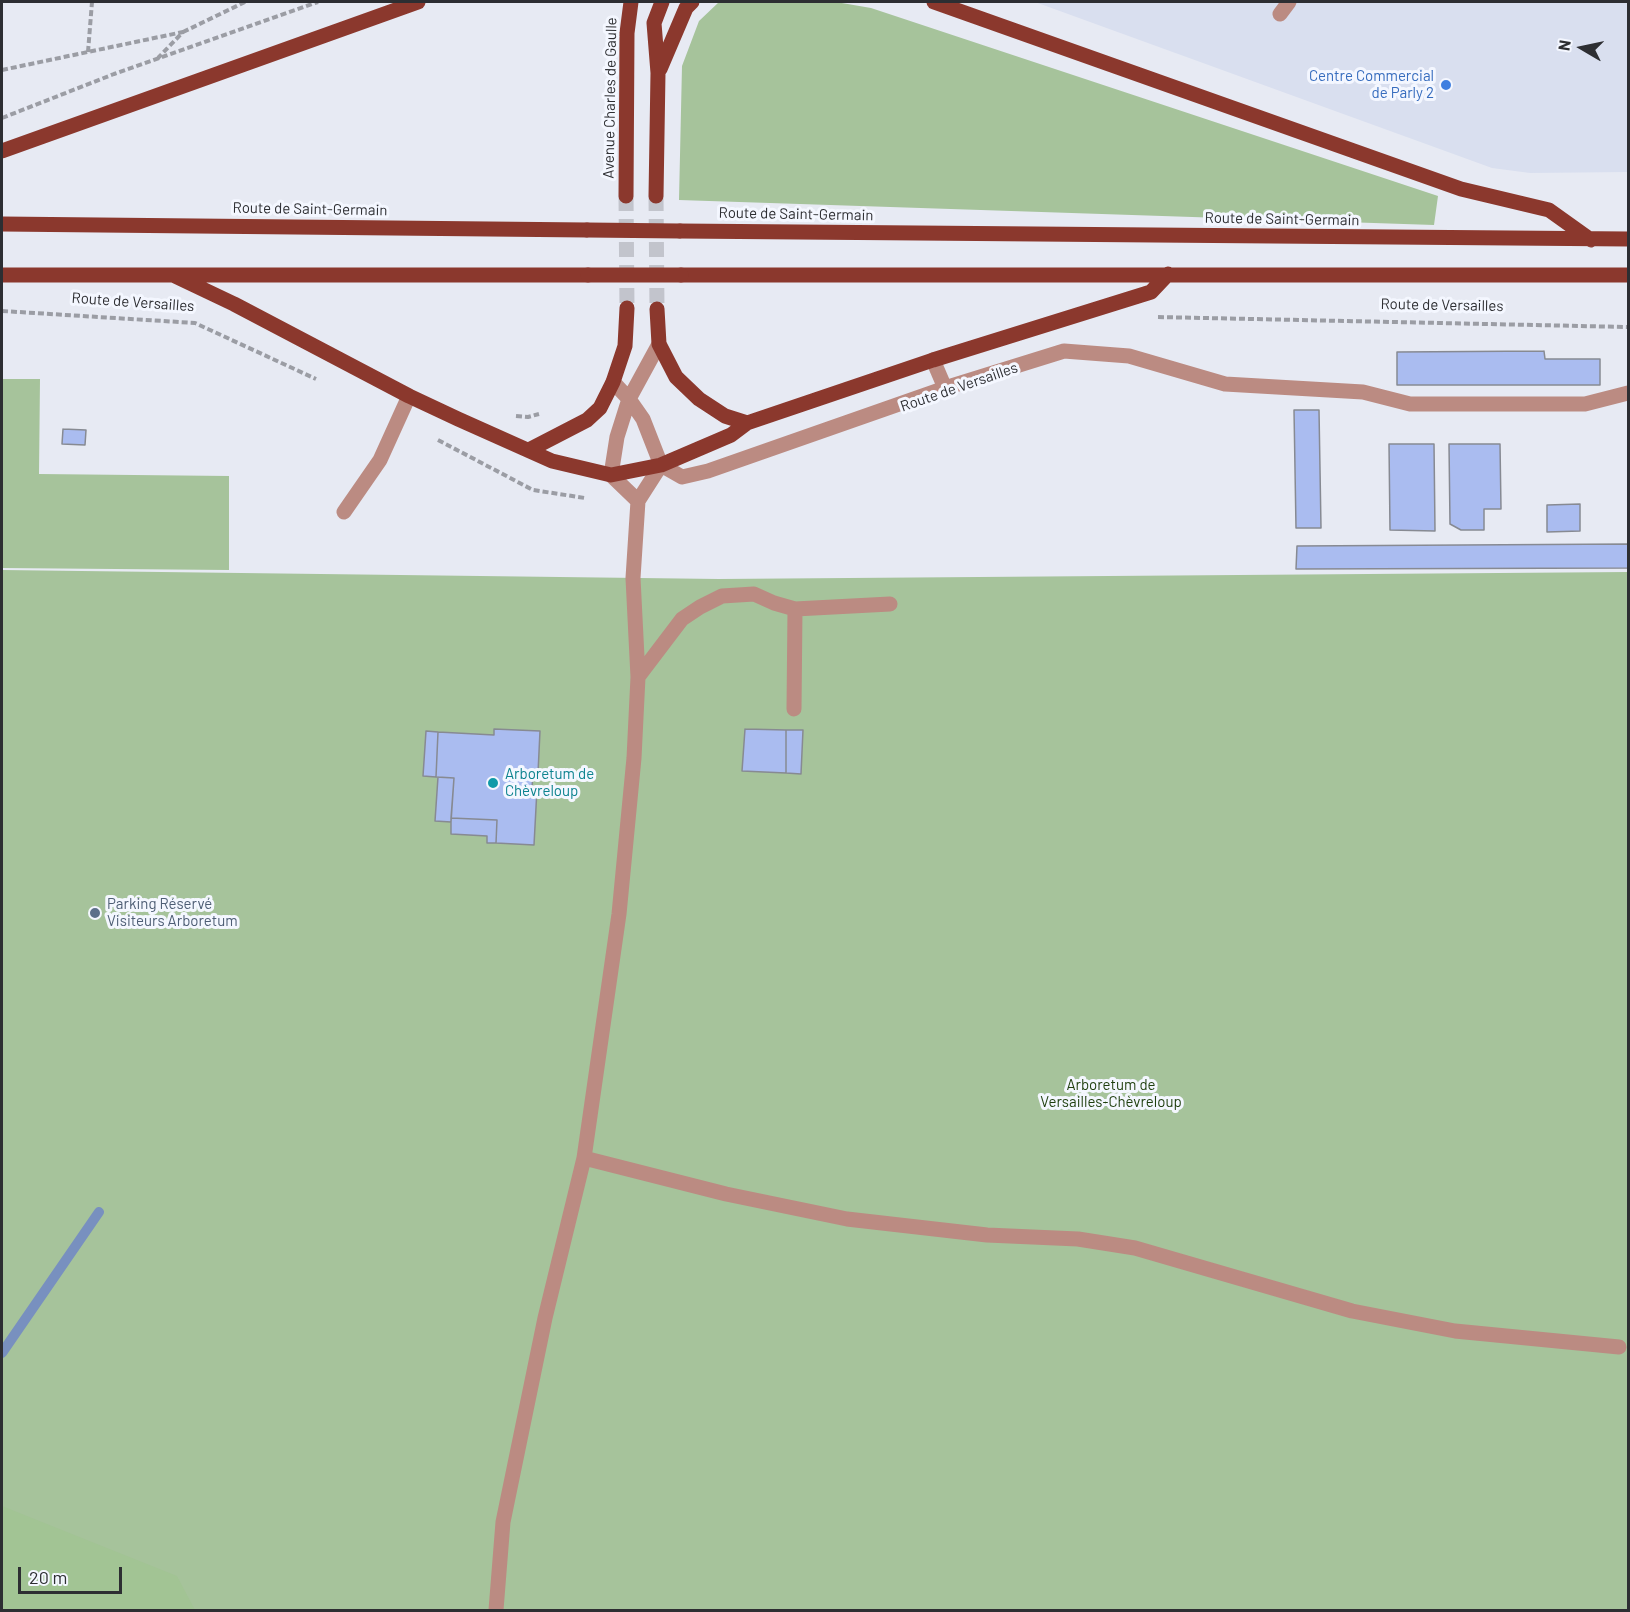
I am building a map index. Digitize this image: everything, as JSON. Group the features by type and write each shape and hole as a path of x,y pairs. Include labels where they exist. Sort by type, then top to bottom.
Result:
{"main road":[{"path":"2,151 418,2"},
{"name":"Avenue Charles de Gaulle","path":"626,196 627,33 631,2"},
{"path":"656,196 658,73 654,22 662,2"},
{"path":"658,73 686,8 692,2"},
{"path":"934,2 1461,189 1549,210 1591,240 1629,239"},
{"name":"Route de Saint-Germain","path":"2,224 1591,240"},
{"path":"2,274 1629,275"},
{"path":"173,275 234,304 409,396 552,460 611,475 662,465 731,435 747,423 933,360 1151,292 1168,274"},
{"path":"529,450 587,420 600,408 613,382 625,346 627,308"},
{"path":"657,309 659,344 676,377 699,399 725,416 747,423"}],"lane":[{"path":"638,501 611,475 617,437 629,399 659,344"},
{"path":"613,382 643,419 662,465 682,477 708,471 945,388 1064,351 1129,356 1225,384 1363,392 1410,404 1585,404 1629,393"},
{"path":"933,360 945,388"},
{"path":"344,512 380,460 409,396"},
{"path":"496,1611 503,1522 545,1318 584,1158 619,914 634,758 638,678 633,578 638,501 662,465"},
{"path":"638,678 682,619 722,596 754,594 795,609 890,604"},
{"path":"794,709 795,609"},
{"path":"584,1158 726,1194 847,1219 987,1235 1078,1239 1135,1248 1352,1311 1455,1331 1618,1347"}],"path":[{"path":"88,52 92,2"},
{"path":"2,70 183,32 245,2"},
{"path":"2,118 158,58 318,2"},
{"path":"158,58 183,32"},
{"name":"Route de Versailles","path":"2,311 195,323 322,382"},
{"name":"Route de Versailles","path":"1151,318 1629,327"},
{"path":"510,415 528,417 545,413"},
{"path":"445,444 533,490 587,498"}],"shaded area":[{"name":"Centre Commercial de Parly 2","path":"1035,2 1628,2 1628,172 1530,173 1492,168"}],"green space":[{"path":"719,2 836,2 871,8 1438,196 1434,225 679,200 682,66 699,21"},
{"path":"2,379 40,379 39,474 229,476 229,570 2,568"},
{"name":"Arboretum de Versailles-Chèvreloup","path":"2,570 719,579 1628,572 1628,1610 2,1610"},
{"path":"2,1506 177,1576 195,1610 2,1610"}],"building":[{"path":"1544,351 1545,359 1600,359 1600,385 1397,385 1397,352"},
{"path":"1294,410 1319,410 1321,528 1296,528"},
{"path":"63,429 86,430 85,445 62,444"},
{"path":"1389,444 1434,444 1435,531 1390,530"},
{"path":"1449,444 1500,444 1501,509 1484,509 1484,530 1461,530 1450,524"},
{"path":"1580,504 1580,531 1547,532 1547,505"},
{"path":"1628,544 1628,568 1296,569 1297,546"},
{"name":"Arboretum de Chèvreloup","path":"494,729 540,731 538,773 533,772 532,789 537,789 534,845 496,843 497,820 451,818 454,778 436,777 438,732 494,735"},
{"path":"745,729 786,730 786,773 742,771"},
{"path":"786,730 803,730 801,774 786,773"},
{"path":"426,731 438,732 436,777 423,776"},
{"path":"438,777 454,778 451,822 435,821"},
{"path":"451,818 497,820 496,843 487,843 487,836 451,834"}],"waterway":[{"path":"2,1353 99,1212"}],"tunnel":[{"path":"626,196 627,308"},
{"path":"656,196 657,309"}],"place":[{"name":"Centre Commercial de Parly 2","path":"1446,85"},
{"name":"Arboretum de Chèvreloup","path":"493,783"},
{"name":"Parking Réservé Visiteurs Arboretum","path":"95,913"}]}
